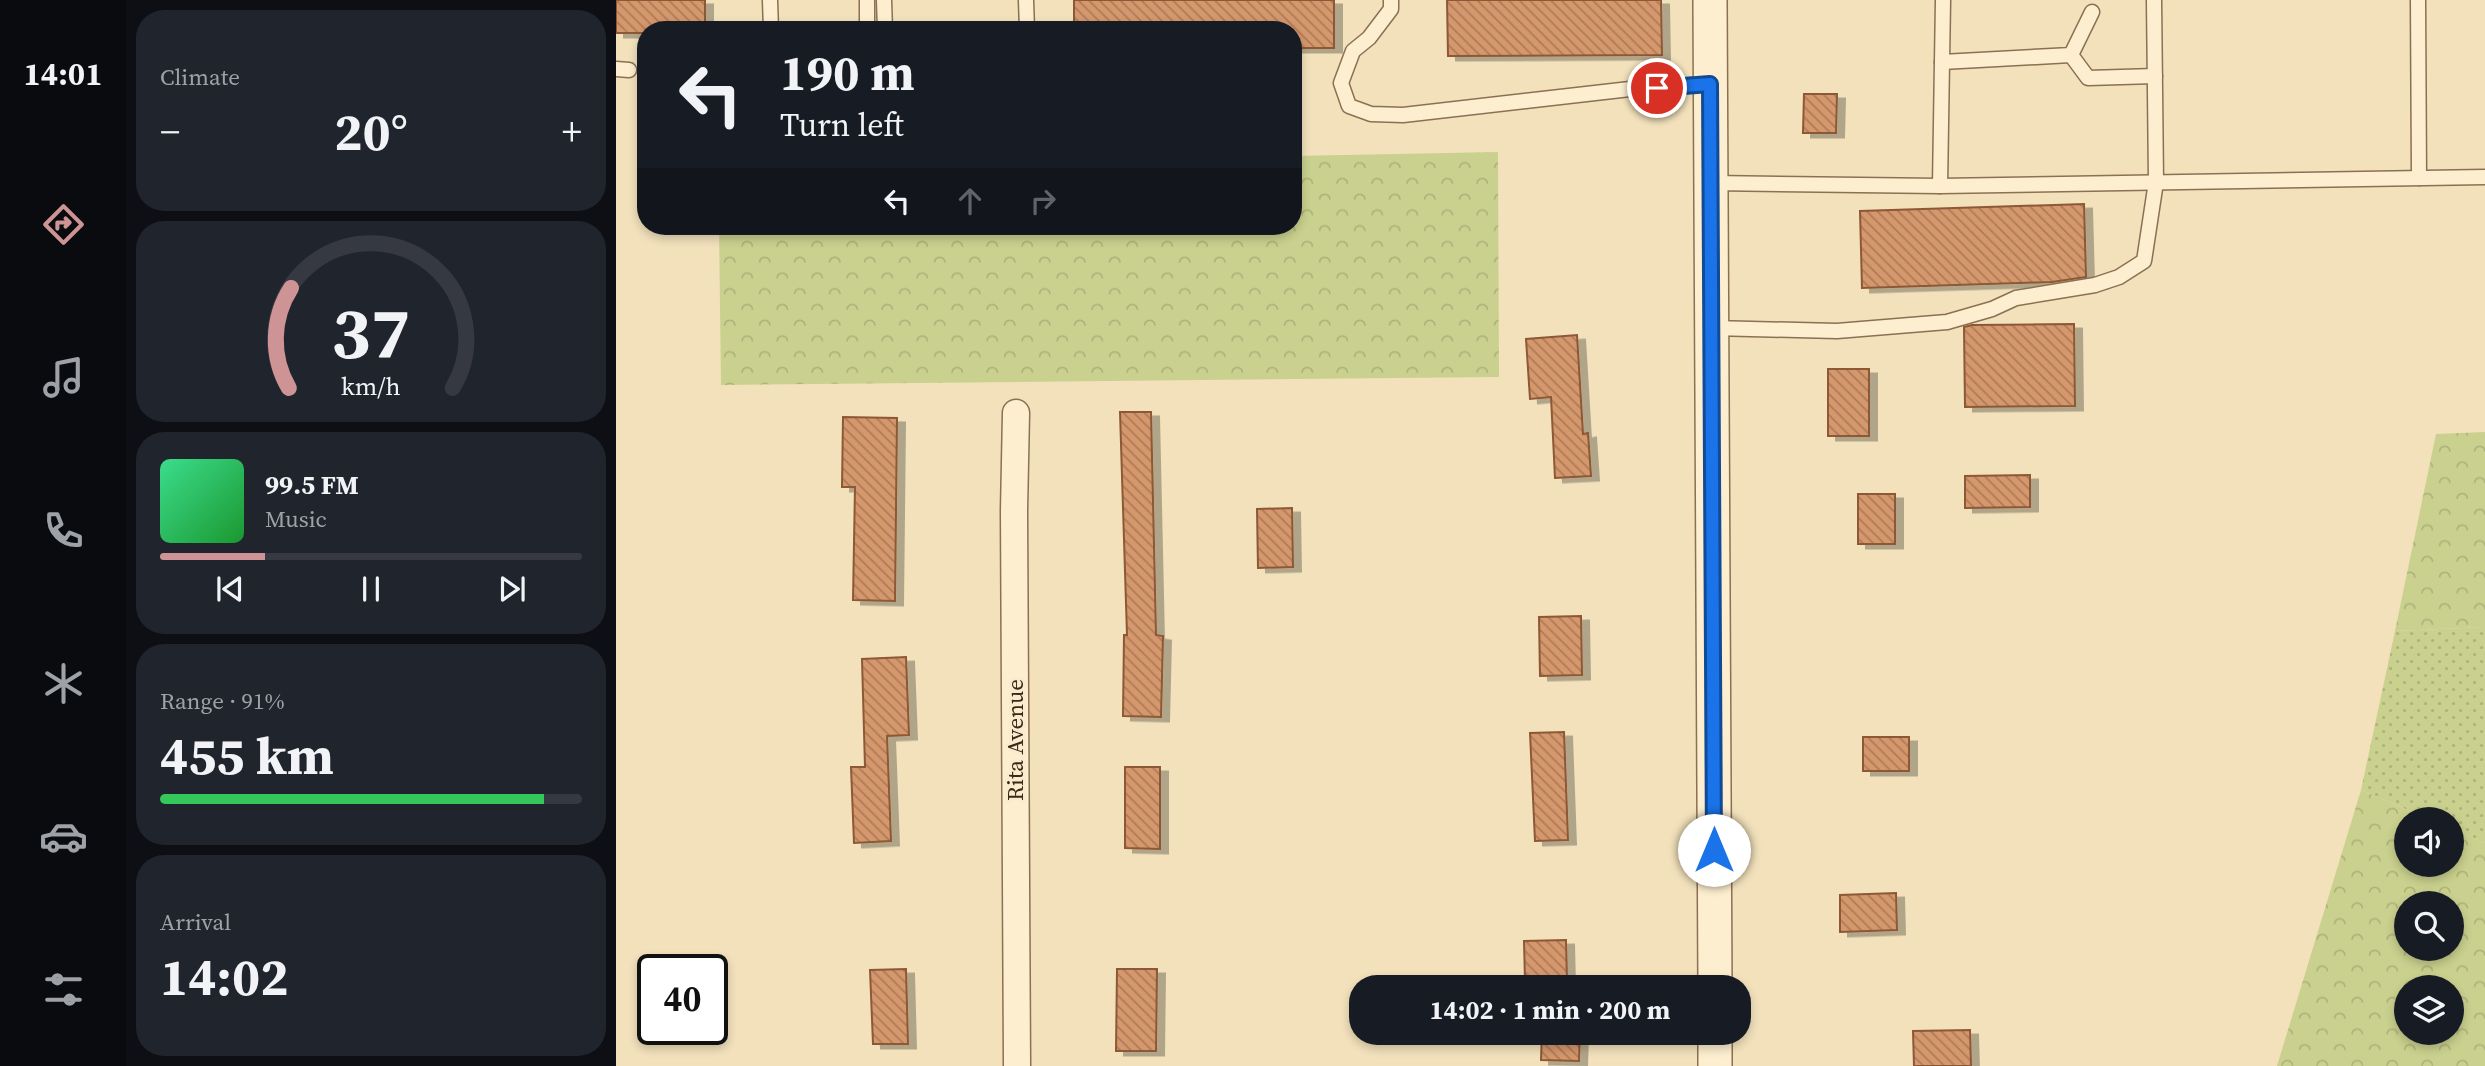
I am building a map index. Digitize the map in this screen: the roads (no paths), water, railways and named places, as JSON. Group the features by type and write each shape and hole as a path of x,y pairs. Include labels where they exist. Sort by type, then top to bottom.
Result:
{"street":[{"path":"1710,0 1715,975"},
{"name":"Rita Avenue","path":"1016,414 1014,525 1017,1066"},
{"path":"1715,1045 1715,1066"}],"lane":[{"path":"770,0 771,21"},
{"path":"867,0 867,21"},
{"path":"884,0 885,21"},
{"path":"1026,0 1027,21"},
{"path":"1391,0 1391,9 1369,38 1353,51 1342,83 1349,106 1371,114 1403,116 1630,89 1710,84"},
{"path":"1940,186 1943,0"},
{"path":"1712,328 1837,331 1947,322 1992,309 2016,298 2049,290 2095,285 2119,277 2144,261 2156,182 2154,0"},
{"path":"2418,0 2420,178"},
{"path":"2071,55 2092,12"},
{"path":"1942,62 2071,55"},
{"path":"2071,55 2088,78 2155,76"},
{"path":"1711,183 1940,186 2485,177"}]}
